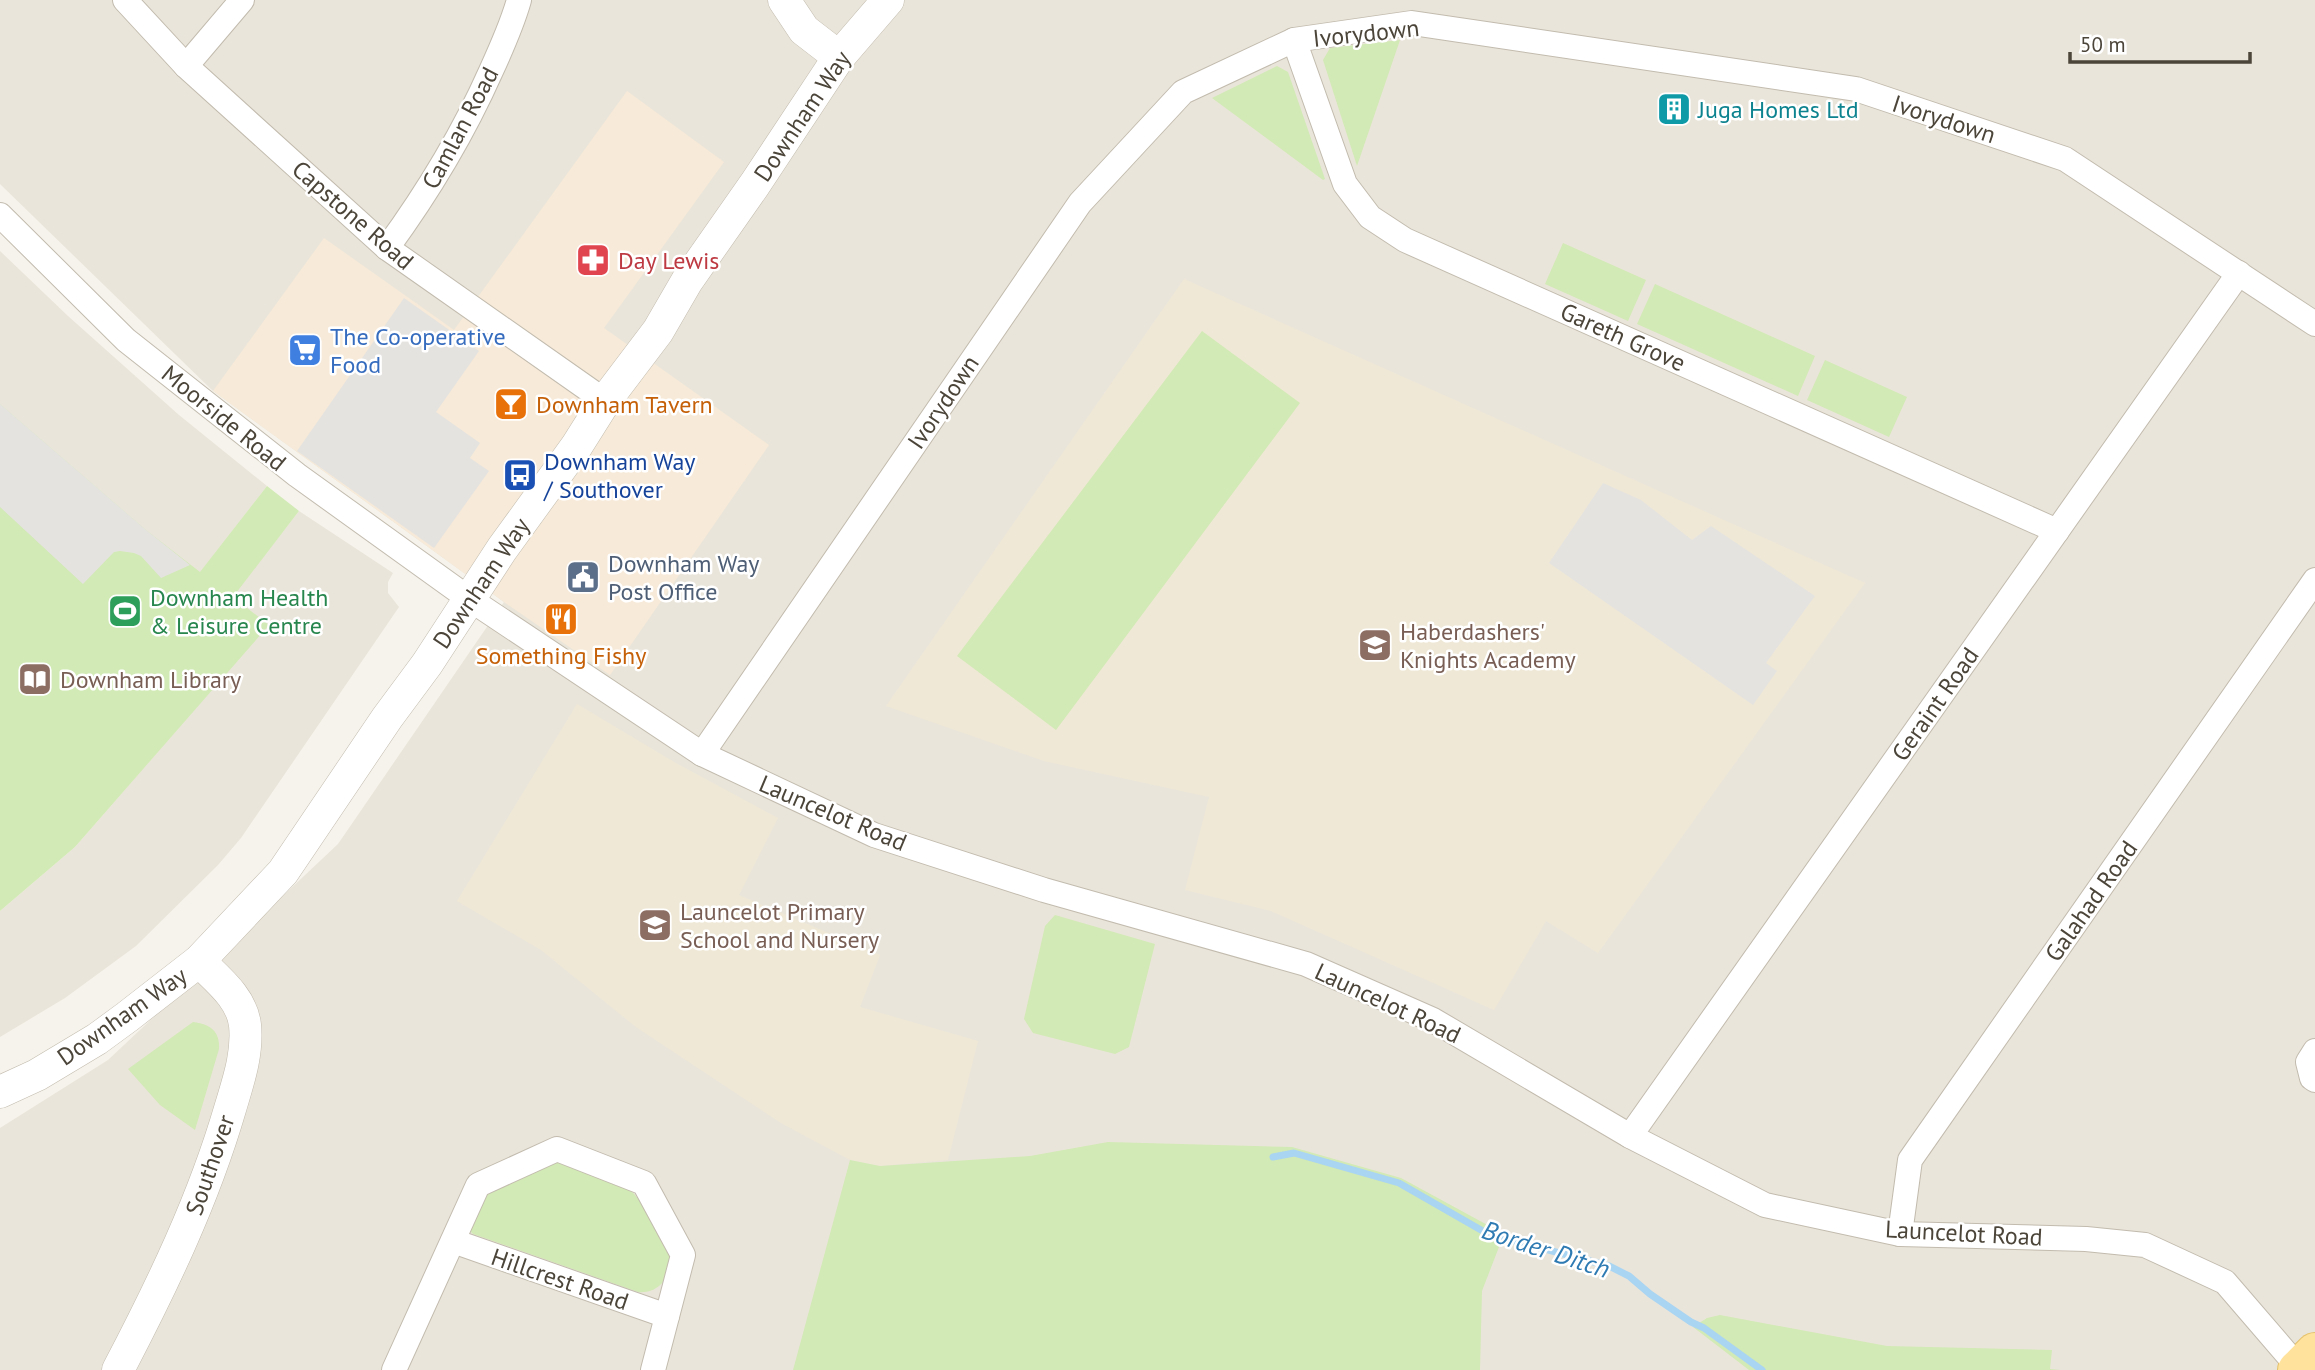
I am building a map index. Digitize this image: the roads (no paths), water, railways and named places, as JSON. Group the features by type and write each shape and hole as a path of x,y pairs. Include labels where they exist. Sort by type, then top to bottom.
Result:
{"street":[{"name":"Capstone Road","path":"125,0 186,66 387,248 605,401"},
{"path":"186,66 242,0"},
{"name":"Camlan Road","path":"387,248 422,200 471,116 513,20 519,0"},
{"path":"784,0 804,30 839,57"},
{"name":"Downham Way","path":"0,1092 37,1075 97,1039 199,961 283,872 387,718 427,664 468,598 576,447 605,401 658,331 687,281 839,57 888,0"},
{"name":"Ivorydown","path":"702,754 1080,202 1184,92 1294,40 1412,23 1856,89 2065,159 2315,324"},
{"name":"Gareth Grove","path":"1294,40 1345,184 1370,218 1427,250 2057,531"},
{"name":"Moorside Road","path":"0,215 127,340 297,475 468,598"},
{"name":"Geraint Road","path":"1630,1136 2239,273"},
{"name":"Galahad Road","path":"1900,1234 1910,1160 2315,580"},
{"name":"Launcelot Road","path":"468,598 702,754 874,835 1057,893 1306,964 1433,1020 1630,1136 1765,1205 1900,1234 2086,1240 2145,1245 2225,1282 2303,1363"},
{"name":"Southover","path":"118,1370 191,1221 219,1145 243,1064 245,1024 236,1000 199,961"},
{"path":"2315,1051 2308,1062 2315,1080"},
{"path":"394,1370 478,1185 557,1149 644,1184 683,1255 653,1370"},
{"name":"Hillcrest Road","path":"453,1241 667,1317"}],"waterway":[{"name":"Border Ditch","path":"1273,1157 1294,1153 1399,1183 1488,1234 1609,1266 1629,1276 1650,1294 1704,1328 1762,1370"}],"place":[{"name":"Juga Homes Ltd","path":"1674,109"},
{"name":"Day Lewis","path":"593,260"},
{"name":"The Co-operative Food","path":"305,350"},
{"name":"Downham Tavern","path":"511,404"},
{"name":"Downham Way / Southover","path":"520,475"},
{"name":"Downham Way Post Office","path":"583,577"},
{"name":"Downham Health & Leisure Centre","path":"125,611"},
{"name":"Something Fishy","path":"561,619"},
{"name":"Haberdashers' Knights Academy","path":"1375,645"},
{"name":"Downham Library","path":"35,679"},
{"name":"Launcelot Primary School and Nursery","path":"655,925"}]}
